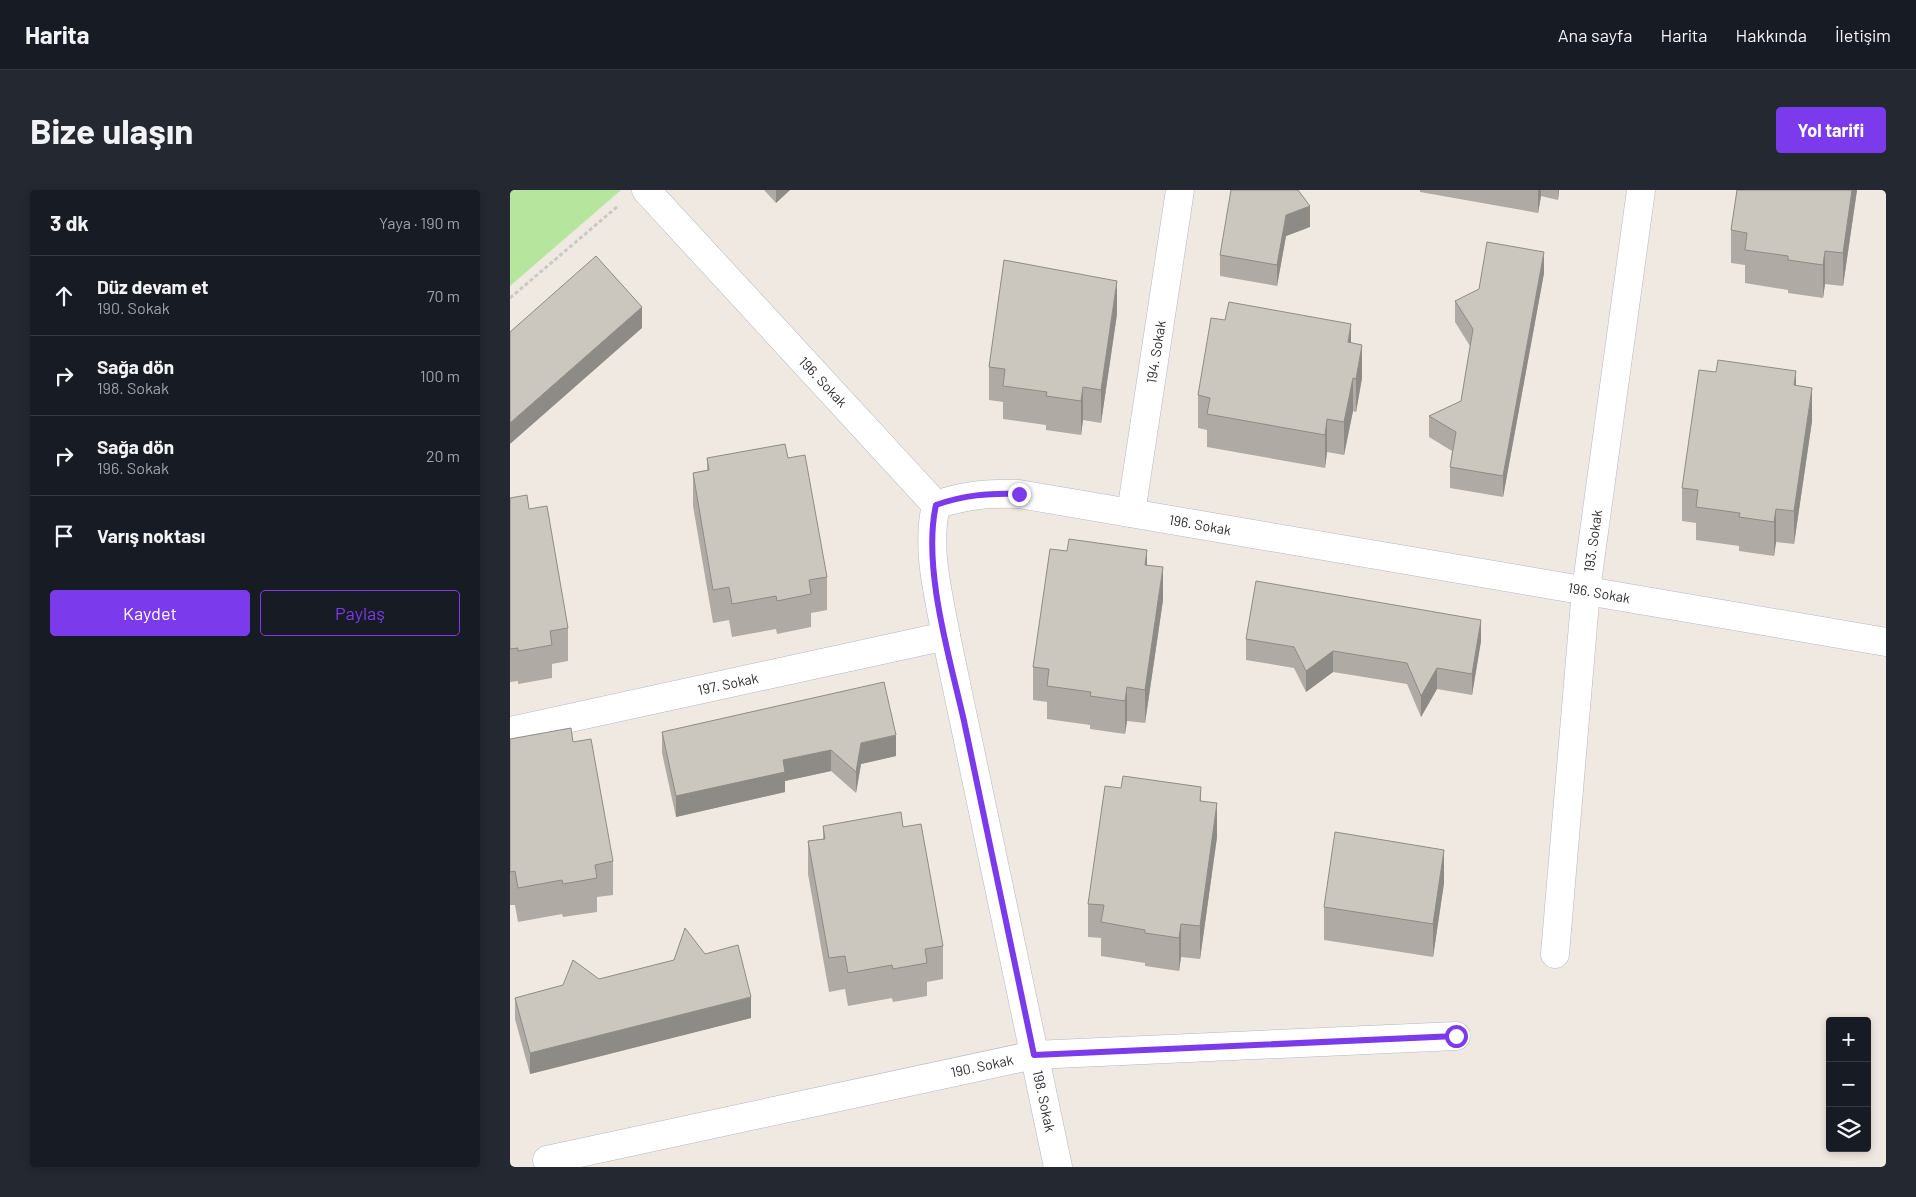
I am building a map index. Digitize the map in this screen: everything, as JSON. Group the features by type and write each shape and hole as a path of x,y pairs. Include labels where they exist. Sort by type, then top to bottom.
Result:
{"street":[{"name":"196. Sokak","path":"646,190 936,505 960,496 987,493 1019,494 1886,642"},
{"name":"194. Sokak","path":"1131,513 1180,190"},
{"name":"193. Sokak","path":"1555,954 1586,590 1641,190"},
{"name":"198. Sokak","path":"936,505 932,525 932,553 946,636 1058,1167"},
{"name":"197. Sokak","path":"510,731 946,636"},
{"name":"190. Sokak","path":"547,1160 1034,1055 1456,1036"}],"path":[{"path":"510,298 622,203"}],"green space":[{"path":"510,190 621,190 510,286"}],"building":[{"path":"1231,190 1298,190 1310,206 1286,215 1277,265 1220,255"},
{"path":"1737,190 1852,190 1843,253 1825,251 1823,265 1788,260 1788,256 1745,250 1747,233 1731,230"},
{"path":"1487,242 1544,252 1503,476 1450,467 1456,432 1429,416 1461,401 1473,329 1455,301 1479,289"},
{"path":"596,256 642,307 510,423 510,332"},
{"path":"1004,260 1117,281 1101,390 1083,387 1081,401 1046,396 1047,392 1003,386 1005,369 989,367"},
{"path":"1229,302 1351,324 1348,342 1362,345 1356,379 1353,378 1344,422 1327,419 1325,435 1207,414 1210,398 1198,395 1211,318 1225,320"},
{"path":"1718,360 1796,371 1794,385 1812,388 1794,511 1776,509 1774,522 1739,517 1740,513 1696,507 1698,490 1682,488 1699,370 1716,372"},
{"path":"785,444 788,458 805,455 827,577 809,580 811,594 777,601 776,596 732,604 729,587 713,590 693,473 709,470 707,458"},
{"path":"527,495 529,509 547,506 568,628 550,631 552,645 518,651 518,648 510,649 510,498"},
{"path":"1069,539 1147,550 1145,565 1163,567 1145,690 1127,687 1125,701 1090,696 1091,692 1047,686 1049,669 1033,667 1050,549 1067,551"},
{"path":"1256,581 1481,620 1472,674 1437,668 1421,696 1407,663 1333,651 1306,671 1294,647 1246,639"},
{"path":"884,682 896,735 861,743 856,772 831,750 783,760 785,772 676,796 662,732"},
{"path":"571,728 573,742 591,739 613,861 595,865 597,878 563,884 562,880 518,888 515,871 510,872 510,739"},
{"path":"1123,776 1201,787 1200,801 1217,803 1200,926 1181,924 1179,938 1145,933 1145,930 1101,922 1104,905 1088,904 1105,786 1121,788"},
{"path":"901,812 903,827 921,824 943,946 925,949 927,963 893,969 892,965 848,973 845,956 829,958 808,841 825,839 823,826"},
{"path":"1335,832 1444,850 1433,924 1324,907"},
{"path":"685,928 705,954 738,945 751,997 530,1053 515,998 563,985 573,960 599,979 674,960"}],"route":[{"path":"1019,494 987,493 960,496 936,505 932,525 932,553 946,636 1034,1055 1456,1036"}]}
